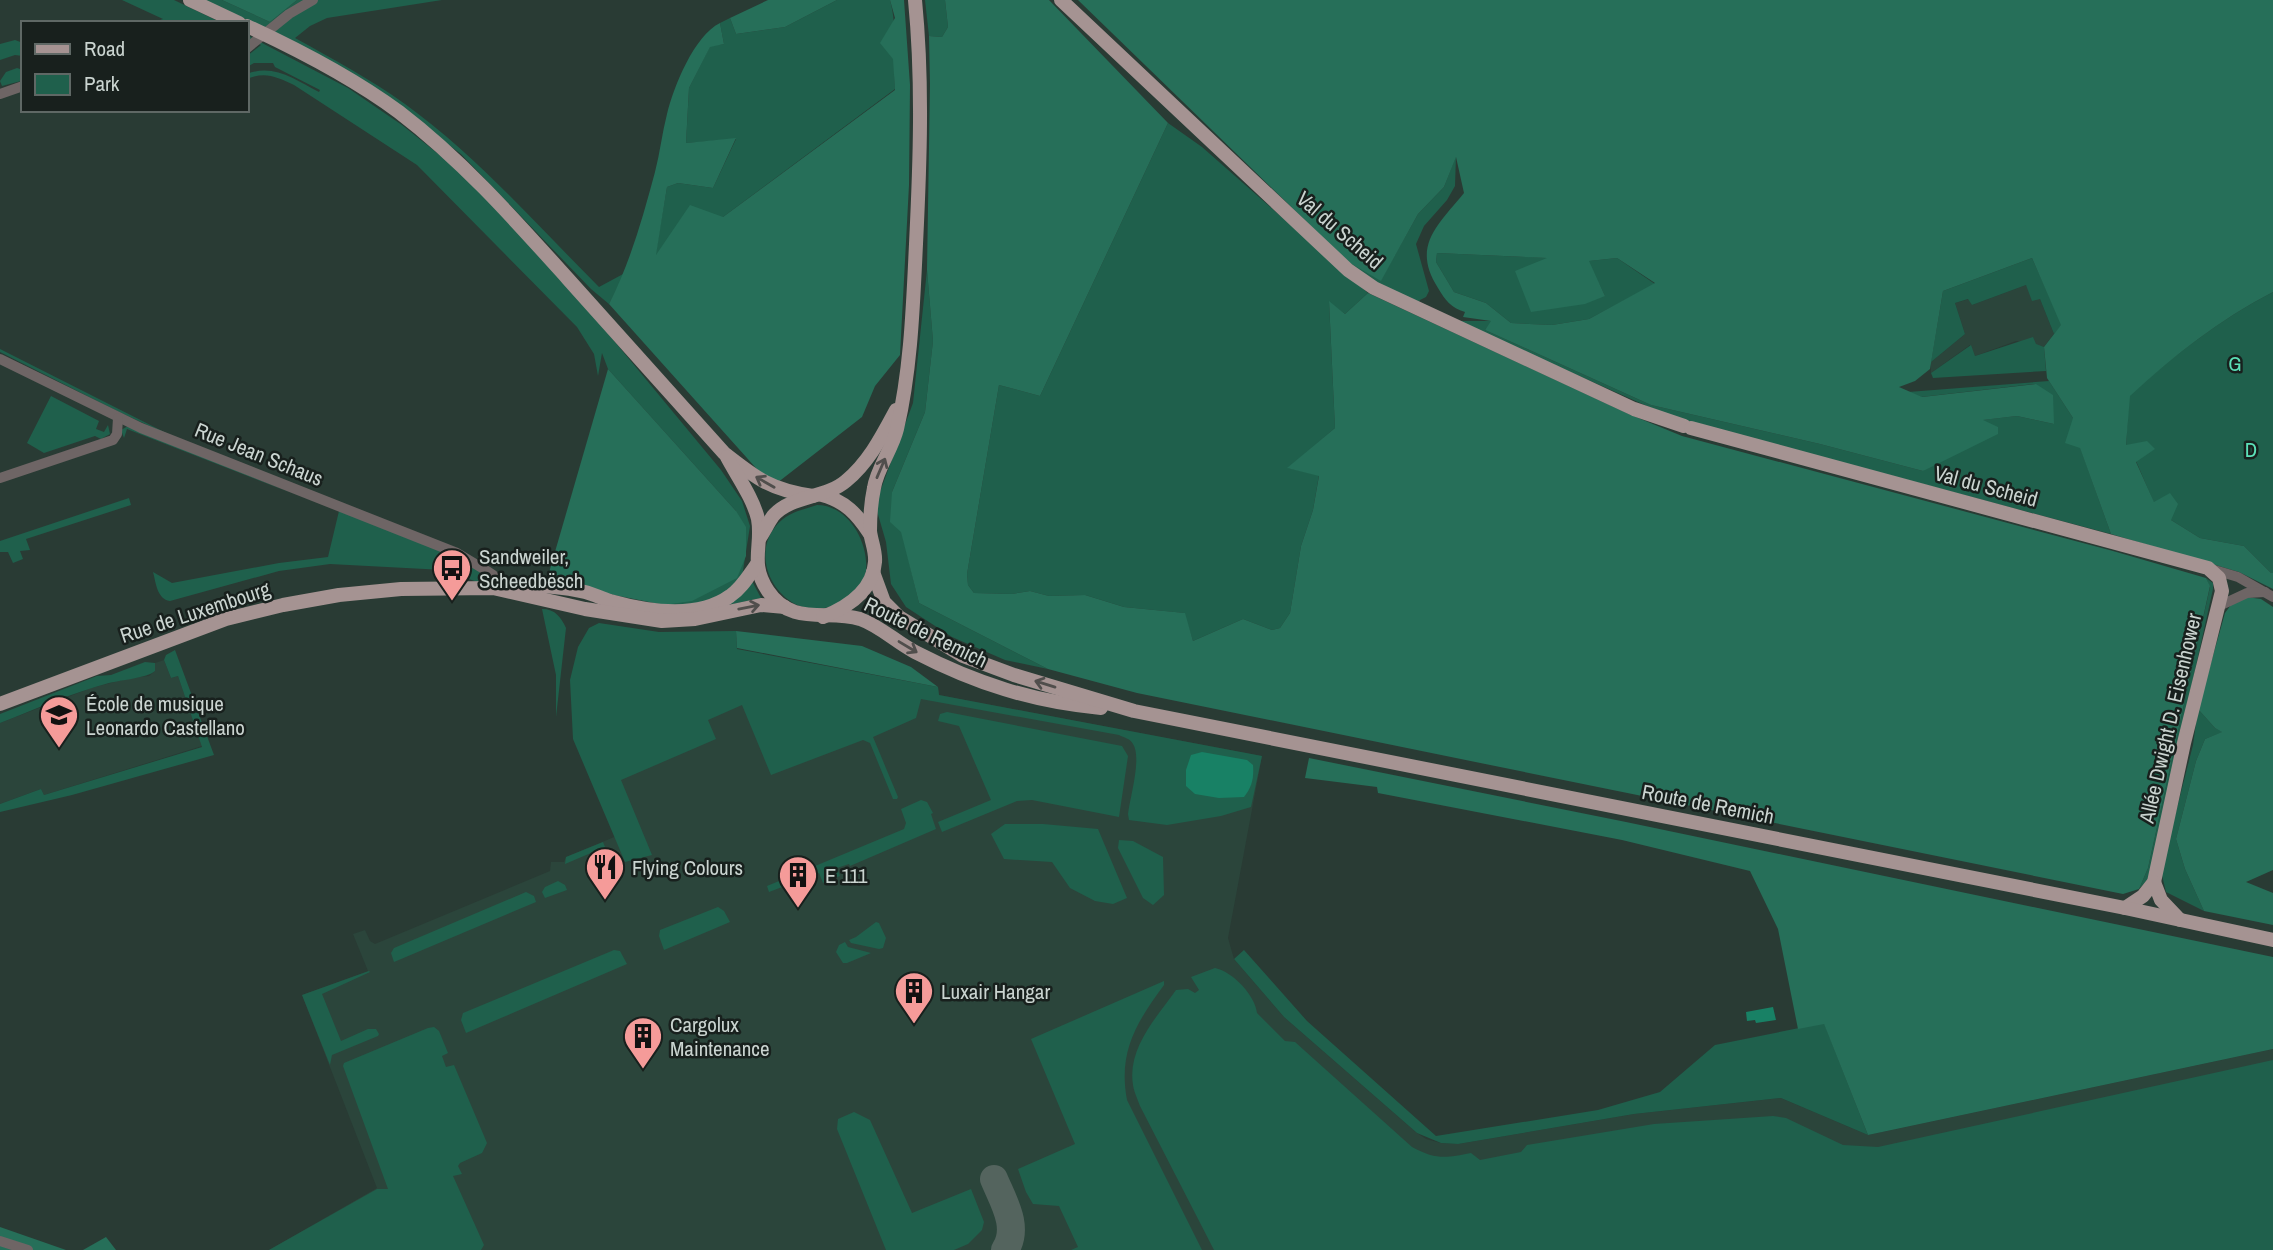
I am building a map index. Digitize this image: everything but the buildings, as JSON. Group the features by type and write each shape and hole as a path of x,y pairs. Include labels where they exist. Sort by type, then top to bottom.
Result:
{"main road":[{"path":"190,0 235,21"},
{"path":"724,453 758,519 757,564 769,593 785,607 803,615 824,617 852,603 866,589 873,572 874,549 870,534 874,485 897,431 909,359 919,186 921,85 915,0"},
{"name":"Val du Scheid","path":"1061,0 1357,276 1374,288 1634,409 1688,427 2208,568"},
{"path":"248,26 361,87 398,112 438,145 490,192 724,453 770,486 788,492 836,499 859,518 870,534"},
{"path":"758,541 774,515 786,506 845,483 876,447 901,400"},
{"name":"Rue de Luxembourg","path":"493,588 506,584 556,587 586,592 637,607 676,611 714,604 729,597 745,582 757,564"},
{"name":"Allée Dwight D. Eisenhower","path":"2154,882 2184,743 2222,591 2219,578 2208,568"},
{"name":"Route de Remich","path":"873,572 884,602 899,617 963,656 1014,675 1133,711 2125,908 2273,940"},
{"name":"Rue de Luxembourg","path":"0,704 226,620 283,605 339,595 401,589 493,588 585,609 662,621 695,619 761,604 785,607"},
{"path":"585,609 597,602 635,612 654,614 676,611"},
{"name":"Route de Remich","path":"824,617 846,617 875,625 912,650 986,685 1072,706 1133,711"},
{"path":"2125,908 2143,896 2154,882"},
{"path":"2154,882 2161,900 2180,920"}],"street":[{"path":"248,47 289,14 313,0"},
{"path":"0,94 21,87"},
{"name":"Rue Jean Schaus","path":"0,359 118,418 457,553 493,575 496,583 493,588"},
{"path":"0,478 113,440 117,434 118,418"},
{"name":"Val du Scheid","path":"2208,568 2238,577 2270,594"},
{"name":"Val du Scheid","path":"2219,606 2247,593 2270,594"},
{"path":"0,1241 27,1250"}],"shaded area":[{"path":"222,0 297,0 270,22"},
{"path":"768,0 837,0 785,27 736,34 730,18"},
{"path":"890,0 904,0 910,85 909,185 900,355 875,386 862,417 777,483 764,477 609,304 641,223 675,90 686,63 711,29 720,23 724,44 710,47 689,88 686,143 736,138 713,188 678,183 667,187 656,255 690,205 723,217 895,90 893,59 880,43 895,18"},
{"path":"945,0 1049,0 1168,123 1040,396 999,385 967,574 968,585 974,593 1012,594 1030,591 1049,596 1085,595 1124,607 1185,613 1193,641 1243,619 1272,630 1280,628 1290,613 1301,546 1313,510 1319,476 1287,468 1335,428 1329,301 1345,314 1368,293 1682,436 2206,578 2210,586 2148,868 2139,889 2123,894 1137,693 1048,669 919,603 901,532 890,522 892,492 925,412 933,341 927,270 929,36 942,37 948,27"},
{"path":"1078,0 2273,0 2273,292 2198,339 2130,396 2126,445 2147,441 2155,449 2136,462 2154,502 2170,493 2178,504 2171,520 2200,538 2244,546 2273,573 2273,589 2239,572 2111,534 2080,448 2065,443 2073,418 2047,378 2044,347 2061,325 2032,258 1943,291 1930,369 1915,381 1899,387 1922,397 2036,384 2053,395 2054,424 2017,416 1983,420 1998,427 1998,434 1923,471 1651,405 1485,330 1491,321 1463,317 1465,312 1446,300 1430,273 1427,260 1431,237 1437,226 1464,193 1456,157 1444,187 1418,214 1381,281 1348,262","holes":["1437,253 1547,258 1515,271 1531,312 1585,304 1605,296 1589,261 1617,258 1655,283 1589,319 1552,325 1511,323 1486,303 1454,292 1436,262"]},
{"path":"2026,285 2040,299 2054,334 2044,347 2016,341 1975,356 1970,345 1931,373 1931,362 1965,334 1955,303 1969,299 1972,305"},
{"path":"608,369 736,511 746,527 746,556 737,578 692,601 664,605 549,582 548,576"},
{"path":"2246,597 2261,599 2273,607 2273,870 2246,882 2273,893 2273,925 2204,911 2185,869 2176,839 2196,761 2205,739 2222,732 2198,709 2225,613 2233,602"},
{"path":"736,631 862,646 911,667 938,687 737,648"},
{"path":"164,660 171,678 178,676 202,746 44,795 41,789 0,804 0,723 91,688 149,676 155,671 155,663"},
{"path":"938,687 939,695 1262,756 1228,938 1234,959 1284,1017 1426,1139 1458,1144 1634,1114 1781,1098 1868,1135 2273,1049 2273,1250 269,1250 377,1188 302,995 368,971 353,934 365,930 370,941 375,944 550,871 551,862 564,862 566,857 619,835 582,699"},
{"path":"1202,752 1247,760 1253,765 1252,782 1244,797 1219,798 1195,794 1186,786 1186,770 1191,755"},
{"path":"1309,758 2273,957 2273,1049 1868,1135 1824,1024 1798,1029 1778,929 1750,871 1622,840 1378,793 1377,787 1305,778"},
{"path":"1773,1007 1776,1020 1756,1023 1755,1020 1747,1021 1746,1012"},
{"path":"0,1227 66,1250 0,1250"},
{"path":"106,1237 116,1250 83,1250"}],"green space":[{"path":"122,0 174,0 218,21 157,21 163,19"},
{"path":"204,0 222,0 270,22 297,0 442,0 327,18 310,26 295,38 378,86 431,124 506,192 599,287 625,273 609,304 591,289 461,154 364,82 286,38"},
{"path":"837,0 890,0 895,33 895,89 723,217 655,257 667,187 678,183 713,188 736,139 686,143 689,88 710,46 724,44 720,23 730,18 736,34 785,27"},
{"path":"925,0 945,0 948,27 942,37 929,36"},
{"path":"248,36 348,88 402,125 461,172 572,290 721,470 742,501 750,526 742,577 727,593 694,605 664,605 736,511 608,369 602,353 598,376 594,354 577,327 417,165 294,85 265,75 248,79 248,74 266,70 284,74 319,92 320,90 275,67 273,63 254,63 248,66 248,55 261,45 248,41"},
{"path":"15,40 21,42 21,56 0,60 0,44"},
{"path":"21,69 21,81 2,86 0,81 6,72"},
{"path":"1168,123 1202,147 1368,293 1345,314 1329,302 1335,428 1288,468 1319,475 1313,510 1301,546 1290,613 1280,628 1272,630 1243,619 1193,641 1184,613 1124,607 1085,595 1049,596 1030,591 1012,594 974,593 968,585 967,574 999,385 1040,396"},
{"path":"1456,156 1455,186 1447,200 1424,226 1416,244 1429,291 1418,304 1375,284 1348,262 1381,280 1418,214 1444,187"},
{"path":"1437,253 1550,258 1605,296 1588,261 1617,258 1655,284 1589,319 1552,325 1511,323 1486,303 1454,292 1436,262"},
{"path":"2032,258 2062,325 2054,334 2040,299 2032,301 2026,285 1972,305 1968,299 1955,303 1965,334 1931,362 1943,291"},
{"path":"927,270 933,341 925,412 892,492 919,603 1048,669 1005,660 952,637 906,607 891,584 886,542 877,511 878,497 913,403"},
{"path":"2273,292 2271,573 2244,546 2200,538 2171,520 2154,503 2136,461 2154,449 2126,446 2129,396 2198,339"},
{"path":"1461,321 1492,321 1485,330 1651,405 1923,471 1982,420 2017,416 2054,424 2035,384 1921,397 1908,392 2049,381 2073,418 2080,447 2111,534 1674,418 1464,325"},
{"path":"2033,337 2036,344 2044,347 2046,371 1933,378 1931,373 1971,345 1975,356"},
{"path":"0,349 174,437 0,352"},
{"path":"51,396 99,421 96,429 104,432 108,425 110,434 101,439 95,436 44,453 27,443"},
{"path":"128,426 291,493 127,429 124,438 121,430"},
{"path":"129,498 131,505 26,539 30,550 20,551 23,559 13,563 8,552 0,552 0,541"},
{"path":"817,505 838,511 854,527 864,548 866,571 863,582 849,598 839,604 816,609 795,604 784,596 770,576 765,552 774,529 783,519"},
{"path":"339,511 432,546 483,573 480,583 444,570 330,564 279,571 170,601 162,597 158,590 153,572 172,583 279,563 328,557"},
{"path":"2206,578 2213,583 2213,589 2149,878 2139,889 2148,868 2210,587"},
{"path":"752,581 761,598 728,605"},
{"path":"542,609 557,614 566,628 556,717 556,675"},
{"path":"599,623 659,632 736,631 737,649 938,687 939,695 1262,756 1251,807 1221,816 1167,825 1129,820 1136,758 1129,739 921,699 916,718 873,737 897,799 893,799 870,743 863,740 771,775 742,705 708,720 716,739 621,780 652,855 625,862 573,739 570,680 578,647 589,628"},
{"path":"175,650 214,755 72,795 0,812 0,804 41,789 44,795 202,747 178,676 171,678 164,660 166,655"},
{"path":"145,662 155,663 155,671 81,692 0,723 0,714 97,676 111,675"},
{"path":"2198,709 2215,728 2223,732 2205,739 2196,761 2176,839 2185,869 2204,911 2166,892 2161,871 2193,745"},
{"path":"947,712 1122,746 1128,756 1119,817 1032,800 1017,801 942,832 938,822 991,800 959,726 938,721 940,714"},
{"path":"921,800 927,802 933,813 931,814 936,829 850,866 849,864 837,868 840,876 823,883 819,873 769,892 767,886 904,829 906,823 901,809"},
{"path":"1005,824 1098,829 1127,898 1113,904 1095,901 1070,888 1052,862 1004,859 991,834"},
{"path":"1119,840 1133,841 1163,857 1164,895 1153,905 1143,898 1118,848"},
{"path":"603,842 605,847 565,864 566,857"},
{"path":"558,881 565,885 567,890 545,898 542,892 545,887"},
{"path":"526,892 534,896 536,902 394,962 391,953 394,948"},
{"path":"718,907 724,911 730,922 664,950 659,936 660,930"},
{"path":"876,922 886,938 883,948 851,943 849,940"},
{"path":"845,942 848,947 871,953 843,963 836,952 839,945"},
{"path":"614,950 620,951 627,964 466,1033 461,1020 463,1013"},
{"path":"1244,950 1307,1021 1436,1136 1598,1110 1660,1092 1715,1045 1824,1023 1868,1135 1781,1098 1634,1114 1458,1144 1441,1143 1417,1133 1284,1017 1234,959"},
{"path":"1215,968 1229,974 1242,985 1252,999 1257,1013 1285,1041 1295,1042 1412,1147 1441,1157 1471,1153 1480,1160 1521,1152 1527,1145 1654,1124 1773,1116 1786,1118 1843,1145 1878,1147 2273,1060 2273,1250 1214,1250 1140,1106 1132,1071 1145,1034 1176,990 1188,989 1195,993 1199,990 1191,977"},
{"path":"369,971 322,994 341,1041 368,1029 376,1029 379,1034 332,1055 330,1065 302,995"},
{"path":"1164,981 1138,1025 1127,1053 1127,1100 1202,1250 1071,1250 1078,1247 1059,1206 1033,1204 1018,1169 1075,1144 1031,1039"},
{"path":"434,1027 439,1031 448,1053 442,1056 446,1067 454,1065 487,1143 482,1153 460,1163 458,1166 462,1174 453,1176 484,1245 481,1250 269,1250 377,1189 388,1189 343,1066 344,1063"},
{"path":"854,1112 870,1120 912,1213 971,1189 984,1222 982,1230 968,1244 954,1250 886,1250 837,1129 838,1119"}],"taxiway":[{"path":"994,1179 1009,1214 1011,1232 1005,1250"}],"place":[{"name":"Sandweiler, Scheedbësch","path":"452,602"},
{"name":"École de musique Leonardo Castellano","path":"59,749"},
{"name":"Flying Colours","path":"605,901"},
{"name":"E 111","path":"798,909"},
{"name":"Luxair Hangar","path":"914,1025"},
{"name":"Cargolux Maintenance","path":"643,1070"}],"park label":[{"name":"G","path":"2235,363"},
{"name":"D","path":"2251,449"}]}
